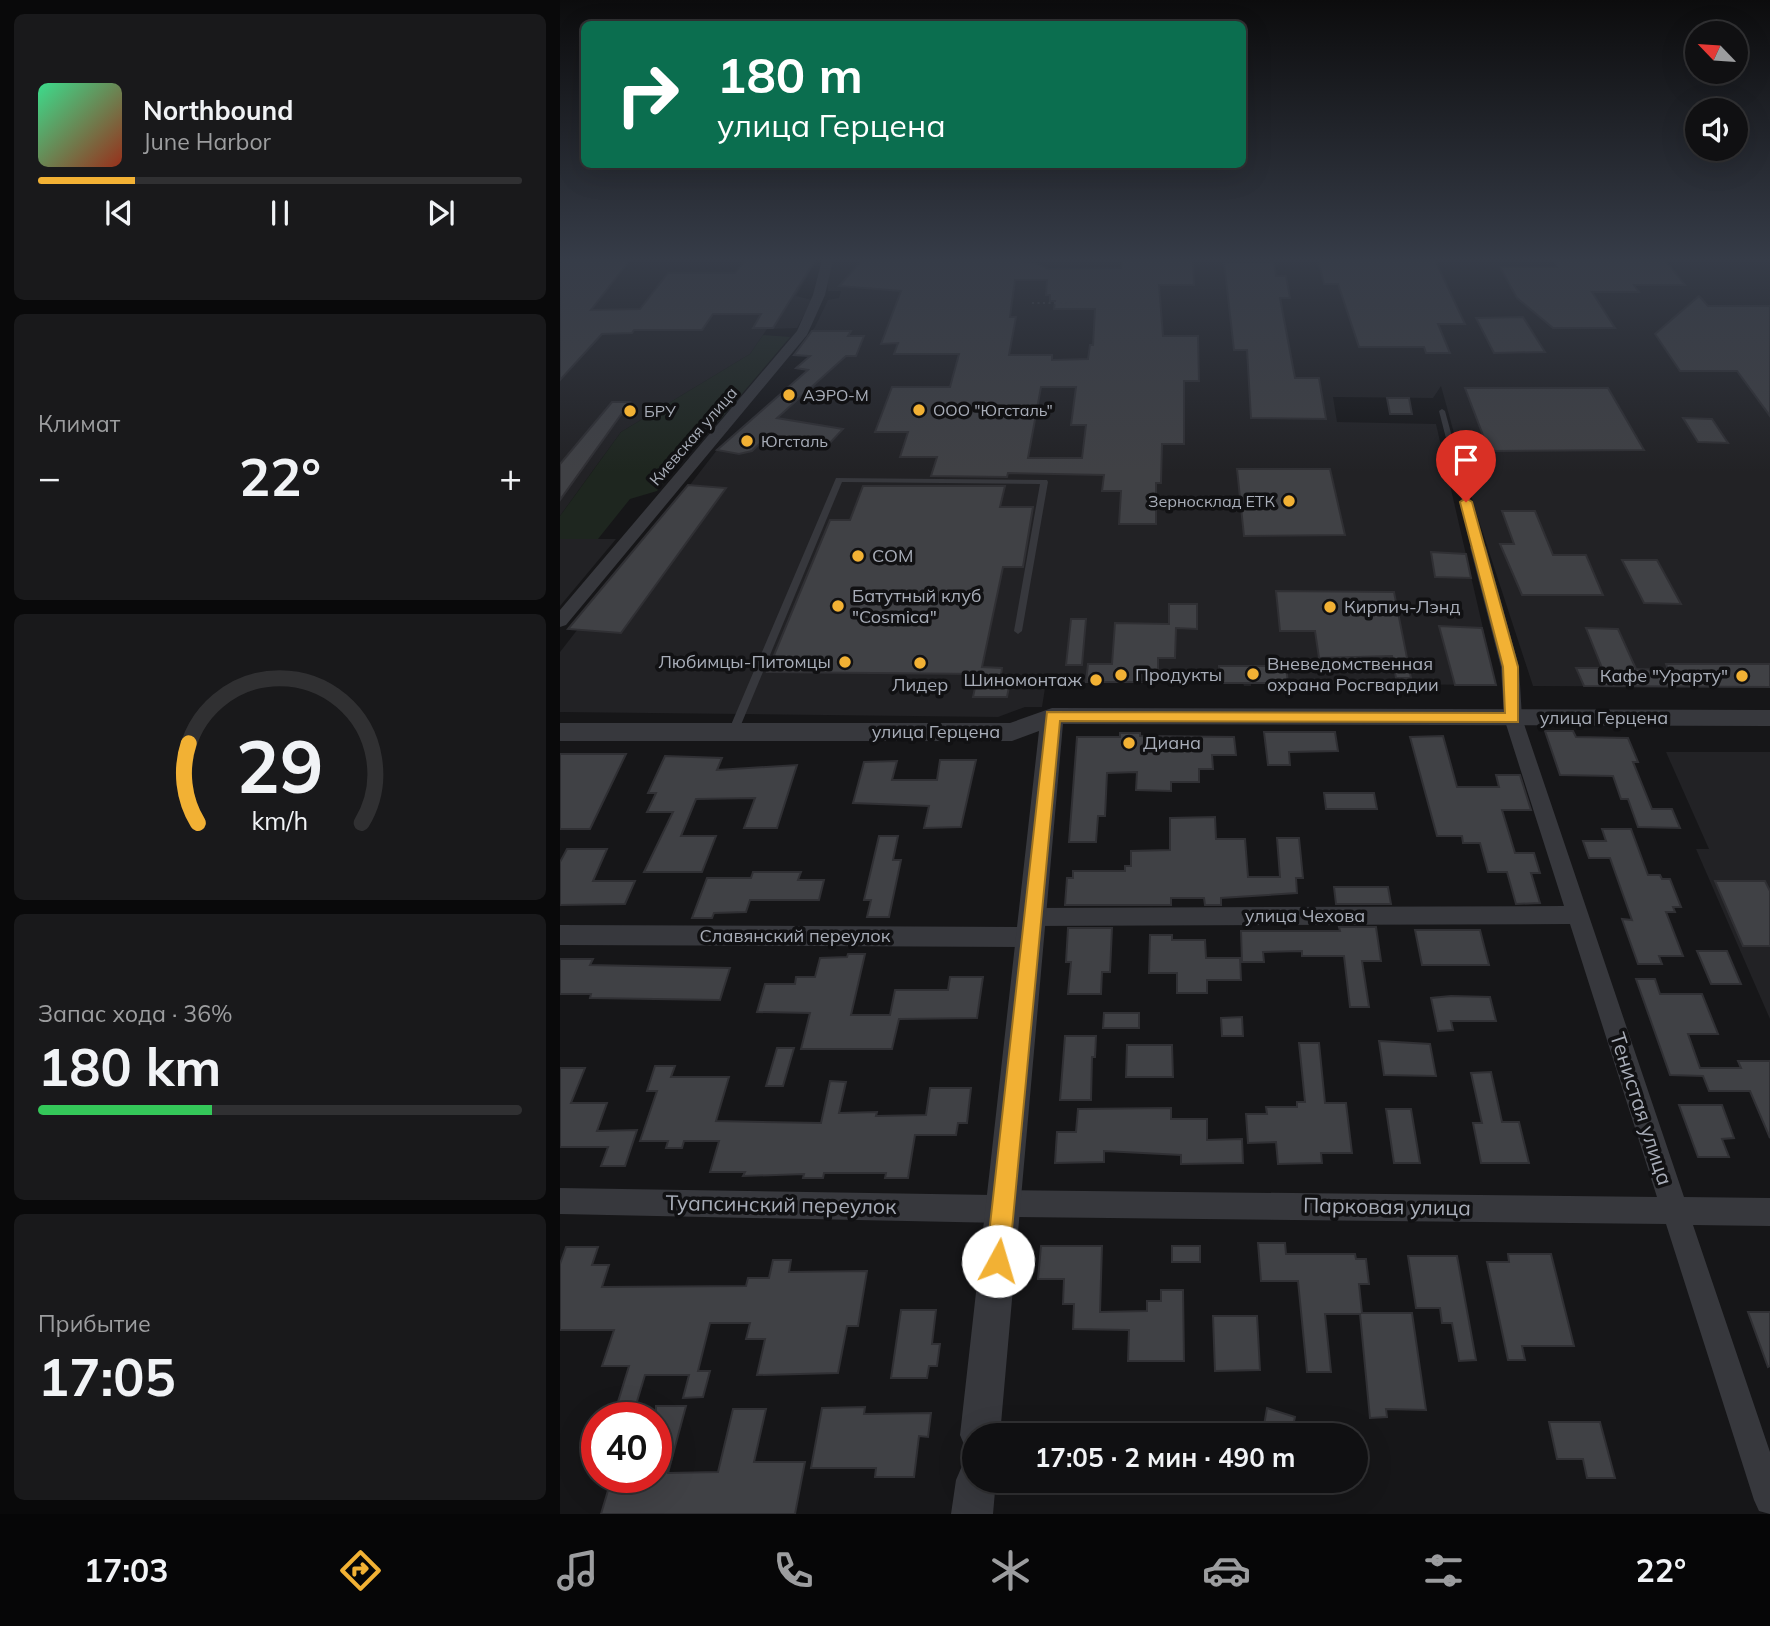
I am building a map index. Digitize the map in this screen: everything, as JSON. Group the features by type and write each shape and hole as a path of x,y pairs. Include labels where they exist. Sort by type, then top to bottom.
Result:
{"street":[{"name":"Киевская улица","path":"560,621 804,331"},
{"path":"1478,547 1510,667 1513,718"},
{"path":"981,1423 1052,716"},
{"name":"улица Герцена","path":"560,732 1013,732 1052,716 1770,718"},
{"name":"Тенистая улица","path":"1513,718 1770,1500"},
{"path":"1013,732 1048,756"},
{"name":"улица Чехова","path":"1031,927 1577,915"},
{"name":"Славянский переулок","path":"560,935 1031,927"},
{"name":"Туапсинский переулок","path":"560,1201 1003,1206"},
{"name":"Парковая улица","path":"1003,1206 1770,1212"},
{"path":"972,1514 974,1493"}],"lane":[{"path":"1442,411 1478,547"},
{"path":"733,732 839,480 1044,482 1018,631"}],"shaded area":[{"path":"560,331 766,331 750,354 621,432 560,516"},
{"path":"812,331 1770,331 1770,687 1533,686 1475,509 1441,386 1433,398 1333,397 1337,422 1436,424 1496,685 1251,683 1251,686 1244,686 1243,683 1046,682 1042,707 1025,707 998,717 560,712 560,652 717,450 823,357 792,356"},
{"path":"763,335 790,337 719,421 702,425 689,440 693,446 657,491 630,499 598,539 560,539 560,516 621,432 750,354"},
{"path":"560,539 616,539 560,606"},
{"path":"1666,752 1770,752 1770,1019 1696,849 1709,849"}],"building":[{"path":"560,331 634,331 632,333 602,334 560,380"},
{"path":"812,331 851,331 848,336 864,336 856,356 846,356 777,418 843,429 828,445 769,435 752,451 739,454 717,450 808,370 796,368 810,356 794,355"},
{"path":"886,331 1013,331 1009,355 1052,355 1052,360 1088,359 1094,331 1163,331 1163,336 1198,336 1199,381 1184,381 1184,444 1162,444 1161,483 1156,483 1156,524 1119,524 1121,491 1102,491 1104,475 1008,473 1007,477 931,476 937,457 900,457 908,432 875,432 892,387 950,387 959,354 894,354 898,343 881,344","holes":["1041,387 1076,387 1071,425 1086,425 1082,458 1028,458"]},
{"path":"1232,331 1286,331 1295,378 1319,378 1326,419 1251,418 1247,350 1234,350"},
{"path":"1354,331 1441,331 1450,353 1426,353 1424,347 1359,347"},
{"path":"1483,331 1532,331 1545,352 1494,353"},
{"path":"1659,331 1770,331 1770,416 1737,371 1680,371 1655,334"},
{"path":"1465,388 1608,388 1644,450 1489,451"},
{"path":"1387,398 1409,398 1412,414 1390,414"},
{"path":"612,402 630,402 560,500 560,464"},
{"path":"1683,418 1712,419 1728,443 1698,442"},
{"name":"Зерносклад ЕТК","path":"1237,469 1330,469 1345,535 1244,536"},
{"path":"688,485 726,488 621,633 568,629"},
{"path":"863,486 1005,486 1000,507 1033,507 1023,567 1003,567 982,667 1002,668 1000,682 1010,682 1007,697 973,697 978,674 767,672 830,520 850,520"},
{"path":"1502,511 1535,511 1553,555 1586,555 1603,595 1522,595 1500,544 1514,544"},
{"path":"1431,552 1466,554 1471,578 1435,577"},
{"path":"1622,560 1657,560 1681,604 1644,603"},
{"path":"1276,591 1394,592 1411,678 1396,678 1392,656 1319,658 1315,631 1280,631"},
{"path":"1169,604 1197,604 1197,629 1176,628 1175,658 1158,658 1158,682 1086,682 1088,664 1112,664 1115,623 1169,624"},
{"path":"1071,619 1086,619 1082,665 1066,665"},
{"path":"1439,626 1482,628 1496,685 1455,685"},
{"path":"1586,628 1618,629 1636,669 1668,670 1666,664 1770,664 1770,687 1584,686 1576,668 1602,668"},
{"name":"Вневедомственная охрана Росгвардии","path":"1219,666 1286,666 1288,683 1220,683"},
{"path":"1545,731 1573,731 1576,737 1628,738 1638,762 1633,762 1652,809 1672,809 1680,828 1638,827 1628,799 1621,799 1613,776 1560,775"},
{"path":"1264,732 1335,732 1338,751 1289,752 1290,765 1268,765"},
{"path":"1120,733 1140,733 1140,736 1234,737 1236,755 1212,755 1213,769 1199,769 1199,782 1171,782 1171,791 1136,790 1137,772 1107,773 1105,816 1098,816 1096,842 1069,842 1077,737 1120,737"},
{"path":"1443,736 1457,787 1499,787 1496,775 1520,775 1531,810 1502,810 1515,853 1534,853 1540,873 1531,873 1540,903 1516,904 1507,872 1488,872 1480,843 1463,843 1462,836 1437,836 1410,737"},
{"path":"560,754 626,754 590,829 560,829"},
{"path":"665,756 722,758 717,770 797,765 777,828 744,828 755,798 696,799 681,836 716,836 702,872 644,872 673,812 647,812 656,793 648,793"},
{"path":"940,760 976,760 961,827 924,828 929,806 853,803 864,762 897,761 892,780 937,780"},
{"path":"1324,793 1374,793 1377,809 1326,809"},
{"path":"1215,817 1216,839 1245,839 1248,877 1280,877 1277,838 1299,838 1303,878 1296,878 1297,893 1221,898 1221,905 1205,905 1204,898 1171,898 1171,905 1065,905 1067,878 1073,878 1073,871 1125,871 1125,866 1131,866 1131,851 1170,850 1170,818"},
{"path":"1602,829 1631,829 1648,875 1660,875 1662,879 1670,879 1681,907 1673,907 1675,912 1666,912 1683,956 1659,956 1662,964 1638,964 1622,919 1632,920 1610,858 1589,858 1583,841 1606,841"},
{"path":"879,836 898,836 893,860 901,860 889,917 867,917 871,900 864,900"},
{"path":"567,849 607,849 593,881 635,881 625,904 560,905 560,862"},
{"path":"753,872 801,872 798,880 824,880 819,900 750,900 746,912 714,913 712,918 692,918 707,878 751,878"},
{"path":"1715,881 1765,881 1770,891 1770,946 1743,946"},
{"path":"1334,887 1388,887 1391,904 1336,904"},
{"path":"1339,927 1376,927 1381,961 1362,961 1369,1007 1350,1007 1344,956 1302,956 1302,951 1263,952 1264,962 1242,962 1241,931 1340,931"},
{"path":"1068,928 1112,928 1110,972 1102,972 1101,994 1068,994 1071,962 1066,962"},
{"path":"1415,930 1480,930 1489,965 1422,965"},
{"path":"1150,935 1172,935 1172,940 1205,940 1206,958 1240,958 1241,980 1207,980 1207,993 1177,993 1177,973 1149,973"},
{"path":"1697,951 1727,951 1741,984 1711,984"},
{"path":"848,954 865,954 851,1015 890,1015 895,990 948,990 950,977 983,977 977,1018 899,1019 892,1049 801,1049 810,1013 757,1012 765,984 795,984 796,977 815,977 820,958 847,957"},
{"path":"560,959 593,959 590,965 730,968 720,1000 590,998 591,994 560,994"},
{"path":"1636,979 1655,979 1660,994 1702,994 1718,1034 1688,1034 1700,1068 1741,1068 1738,1061 1770,1061 1770,1138 1750,1091 1709,1091 1703,1076 1670,1075"},
{"path":"1490,997 1496,1021 1451,1021 1453,1030 1438,1031 1431,998"},
{"path":"1104,1013 1139,1013 1139,1028 1103,1028"},
{"path":"1242,1017 1243,1036 1222,1036 1221,1018"},
{"path":"1065,1036 1096,1036 1095,1057 1092,1057 1091,1100 1060,1100"},
{"path":"1379,1041 1430,1044 1436,1076 1384,1075"},
{"path":"1299,1043 1319,1043 1325,1103 1346,1103 1352,1153 1321,1153 1322,1163 1278,1164 1276,1142 1248,1143 1246,1114 1267,1114 1266,1107 1297,1107 1297,1102 1305,1102"},
{"path":"1127,1045 1172,1045 1173,1077 1126,1077"},
{"path":"777,1048 794,1048 783,1086 766,1086"},
{"path":"655,1066 675,1066 671,1077 729,1077 716,1121 821,1123 830,1081 846,1082 839,1113 877,1112 876,1116 926,1115 930,1088 971,1088 967,1123 958,1123 956,1135 915,1135 908,1178 885,1178 886,1173 824,1173 823,1178 803,1178 804,1174 743,1176 745,1172 710,1172 719,1141 684,1141 682,1148 666,1148 668,1141 640,1141 657,1091 647,1091"},
{"path":"560,1068 585,1068 571,1103 607,1103 597,1131 637,1130 625,1166 601,1166 608,1147 560,1147"},
{"path":"1491,1072 1502,1122 1519,1122 1529,1163 1481,1163 1473,1123 1482,1123 1471,1073"},
{"path":"1679,1105 1722,1105 1734,1138 1722,1139 1729,1157 1698,1157"},
{"path":"1171,1108 1171,1119 1207,1119 1207,1140 1242,1139 1243,1163 1181,1164 1181,1155 1104,1151 1104,1162 1055,1163 1057,1132 1076,1132 1078,1109"},
{"path":"1386,1109 1411,1109 1420,1163 1394,1163"},
{"path":"1258,1243 1285,1243 1286,1254 1355,1254 1356,1259 1366,1259 1369,1284 1359,1284 1362,1313 1412,1313 1426,1410 1386,1409 1387,1417 1370,1418 1360,1314 1325,1314 1331,1372 1307,1372 1298,1281 1261,1281"},
{"path":"1041,1246 1102,1246 1100,1312 1147,1311 1147,1301 1161,1301 1161,1290 1183,1290 1184,1361 1128,1361 1129,1330 1073,1329 1074,1304 1063,1304 1064,1279 1038,1279"},
{"path":"1172,1246 1200,1246 1200,1262 1172,1262"},
{"path":"566,1247 598,1247 592,1265 609,1265 602,1287 746,1286 748,1278 769,1278 773,1260 791,1260 789,1272 867,1271 858,1326 847,1326 838,1373 757,1375 765,1339 746,1339 750,1323 710,1323 698,1371 710,1371 703,1397 683,1398 689,1375 645,1375 637,1402 618,1402 629,1366 602,1366 614,1330 560,1330 560,1264"},
{"path":"1508,1254 1551,1254 1574,1346 1522,1346 1525,1360 1508,1360 1487,1262 1509,1262"},
{"path":"1408,1256 1457,1256 1476,1360 1459,1361 1452,1323 1442,1323 1440,1308 1416,1308"},
{"path":"901,1310 936,1310 932,1344 940,1344 937,1366 929,1366 927,1378 891,1378"},
{"path":"1748,1312 1770,1312 1768,1367"},
{"path":"1213,1316 1257,1316 1260,1370 1215,1371"},
{"path":"672,1406 686,1406 672,1458"},
{"path":"865,1407 864,1414 931,1413 928,1437 919,1436 914,1477 875,1477 876,1468 811,1468 822,1408"},
{"path":"1267,1408 1295,1417 1294,1423 1264,1423"},
{"path":"733,1409 766,1409 754,1462 805,1462 795,1514 601,1514 607,1493 672,1493 672,1473 718,1472"},
{"path":"1549,1422 1600,1422 1615,1478 1587,1478 1583,1459 1557,1459"}],"place":[{"name":"АЭРО-М","path":"789,395"},
{"name":"ООО \"Югсталь\"","path":"919,410"},
{"name":"БРУ","path":"630,411"},
{"name":"Югсталь","path":"747,441"},
{"name":"Зерносклад ЕТК","path":"1289,501"},
{"name":"СОМ","path":"858,556"},
{"name":"Батутный клуб \"Cosmica\"","path":"838,606"},
{"name":"Кирпич-Лэнд","path":"1330,607"},
{"name":"Любимцы-Питомцы","path":"845,662"},
{"name":"Лидер","path":"920,663"},
{"name":"Вневедомственная охрана Росгвардии","path":"1253,674"},
{"name":"Продукты","path":"1121,675"},
{"name":"Кафе \"Урарту\"","path":"1742,676"},
{"name":"Шиномонтаж","path":"1096,680"},
{"name":"Диана","path":"1129,743"}],"route":[{"path":"998,1261 1052,716 1513,718 1510,667 1466,502"}]}
